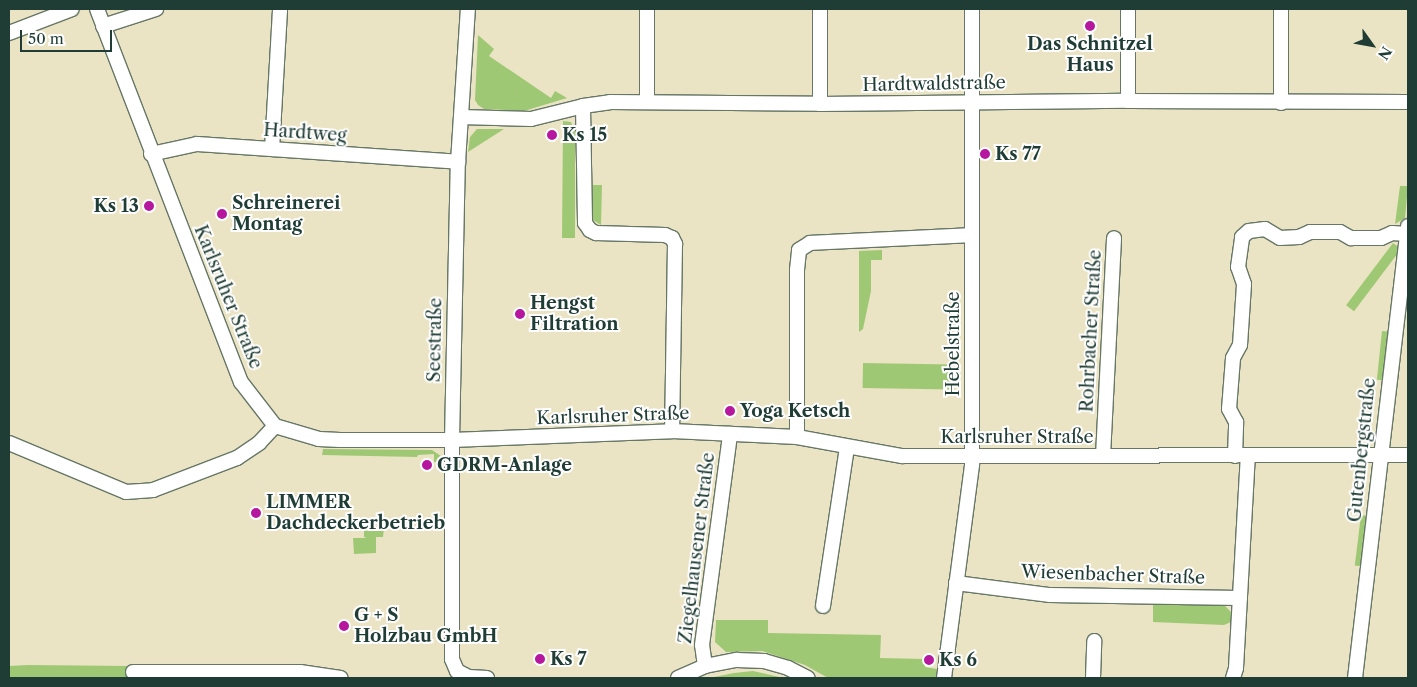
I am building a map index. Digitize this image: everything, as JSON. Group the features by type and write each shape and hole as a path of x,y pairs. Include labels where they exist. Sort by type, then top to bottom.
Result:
{"street":[{"path":"9,33 72,9"},
{"name":"Karlsruher Straße","path":"97,9 151,154 241,382 275,426 319,439 452,440 672,431 797,437 902,456 1408,455"},
{"path":"103,26 156,9"},
{"path":"272,149 280,9"},
{"name":"Seestraße","path":"453,675 452,440 458,162 468,9"},
{"path":"647,9 647,102"},
{"path":"820,9 820,104"},
{"name":"Hebelstraße","path":"944,678 972,456 972,9"},
{"path":"1128,9 1128,101"},
{"path":"1280,103 1281,9"},
{"name":"Hardtwaldstraße","path":"461,117 531,119 584,106 610,102 820,104 1128,101 1408,102"},
{"path":"584,106 585,223 590,230 596,232 664,235 672,238 676,244 672,431"},
{"name":"Hardtweg","path":"151,154 197,144 458,162"},
{"path":"1233,678 1236,668 1240,598 1242,456 1236,422 1229,409 1233,358 1240,345 1244,284 1238,267 1242,237 1248,231 1265,229 1280,238 1299,237 1310,232 1340,232 1351,238 1381,238 1392,233 1408,230"},
{"name":"Gutenbergstraße","path":"1355,678 1408,230"},
{"path":"797,437 797,270 799,250 810,243 972,235"},
{"name":"Rohrbacher Straße","path":"1103,456 1114,238"},
{"path":"9,443 126,492 153,490 236,458 259,443 275,426"},
{"name":"Ziegelhausener Straße","path":"705,666 702,645 730,434"},
{"path":"823,606 847,446"},
{"name":"Wiesenbacher Straße","path":"956,583 1050,595 1240,598"},
{"path":"1093,678 1094,642"},
{"path":"678,678 705,666 737,660 764,661 788,668 808,678"},
{"path":"133,672 300,672 340,678"},
{"path":"453,675 487,678"}],"green space":[{"path":"478,35 494,49 489,56 551,98 555,91 567,98 524,111 484,109 478,105 475,100"},
{"path":"563,121 571,122 575,132 575,238 562,238"},
{"path":"477,129 504,129 468,152 470,137"},
{"path":"593,185 602,185 601,225 593,220"},
{"path":"1400,186 1408,186 1405,218 1395,224"},
{"path":"1393,243 1401,249 1354,311 1346,305"},
{"path":"882,250 882,260 871,260 871,291 863,329 859,332 859,251"},
{"path":"1382,331 1391,332 1386,381 1377,380"},
{"path":"863,363 951,365 951,390 863,388"},
{"path":"323,449 432,450 441,456 443,462 434,462 434,454 418,455 417,457 322,455"},
{"path":"1361,515 1369,516 1363,567 1355,566"},
{"path":"364,528 384,528 383,537 376,537 376,553 354,554 353,538 367,538 364,537"},
{"path":"1153,604 1223,604 1231,612 1231,622 1224,625 1153,622"},
{"path":"716,620 768,620 768,633 881,635 880,658 925,659 925,667 937,669 936,678 828,678 805,665 762,651 726,652 715,642"},
{"path":"9,666 129,666 136,678 9,678"},
{"path":"753,671 784,678 709,678 734,673"}],"place":[{"name":"Das Schnitzel Haus","path":"1090,26"},
{"name":"Ks 15","path":"552,135"},
{"name":"Ks 77","path":"985,154"},
{"name":"Ks 13","path":"149,206"},
{"name":"Schreinerei Montag","path":"222,214"},
{"name":"Hengst Filtration","path":"520,314"},
{"name":"Yoga Ketsch","path":"730,411"},
{"name":"GDRM-Anlage","path":"427,465"},
{"name":"LIMMER Dachdeckerbetrieb","path":"256,513"},
{"name":"G + S Holzbau GmbH","path":"344,626"},
{"name":"Ks 7","path":"540,659"},
{"name":"Ks 6","path":"929,660"}]}
